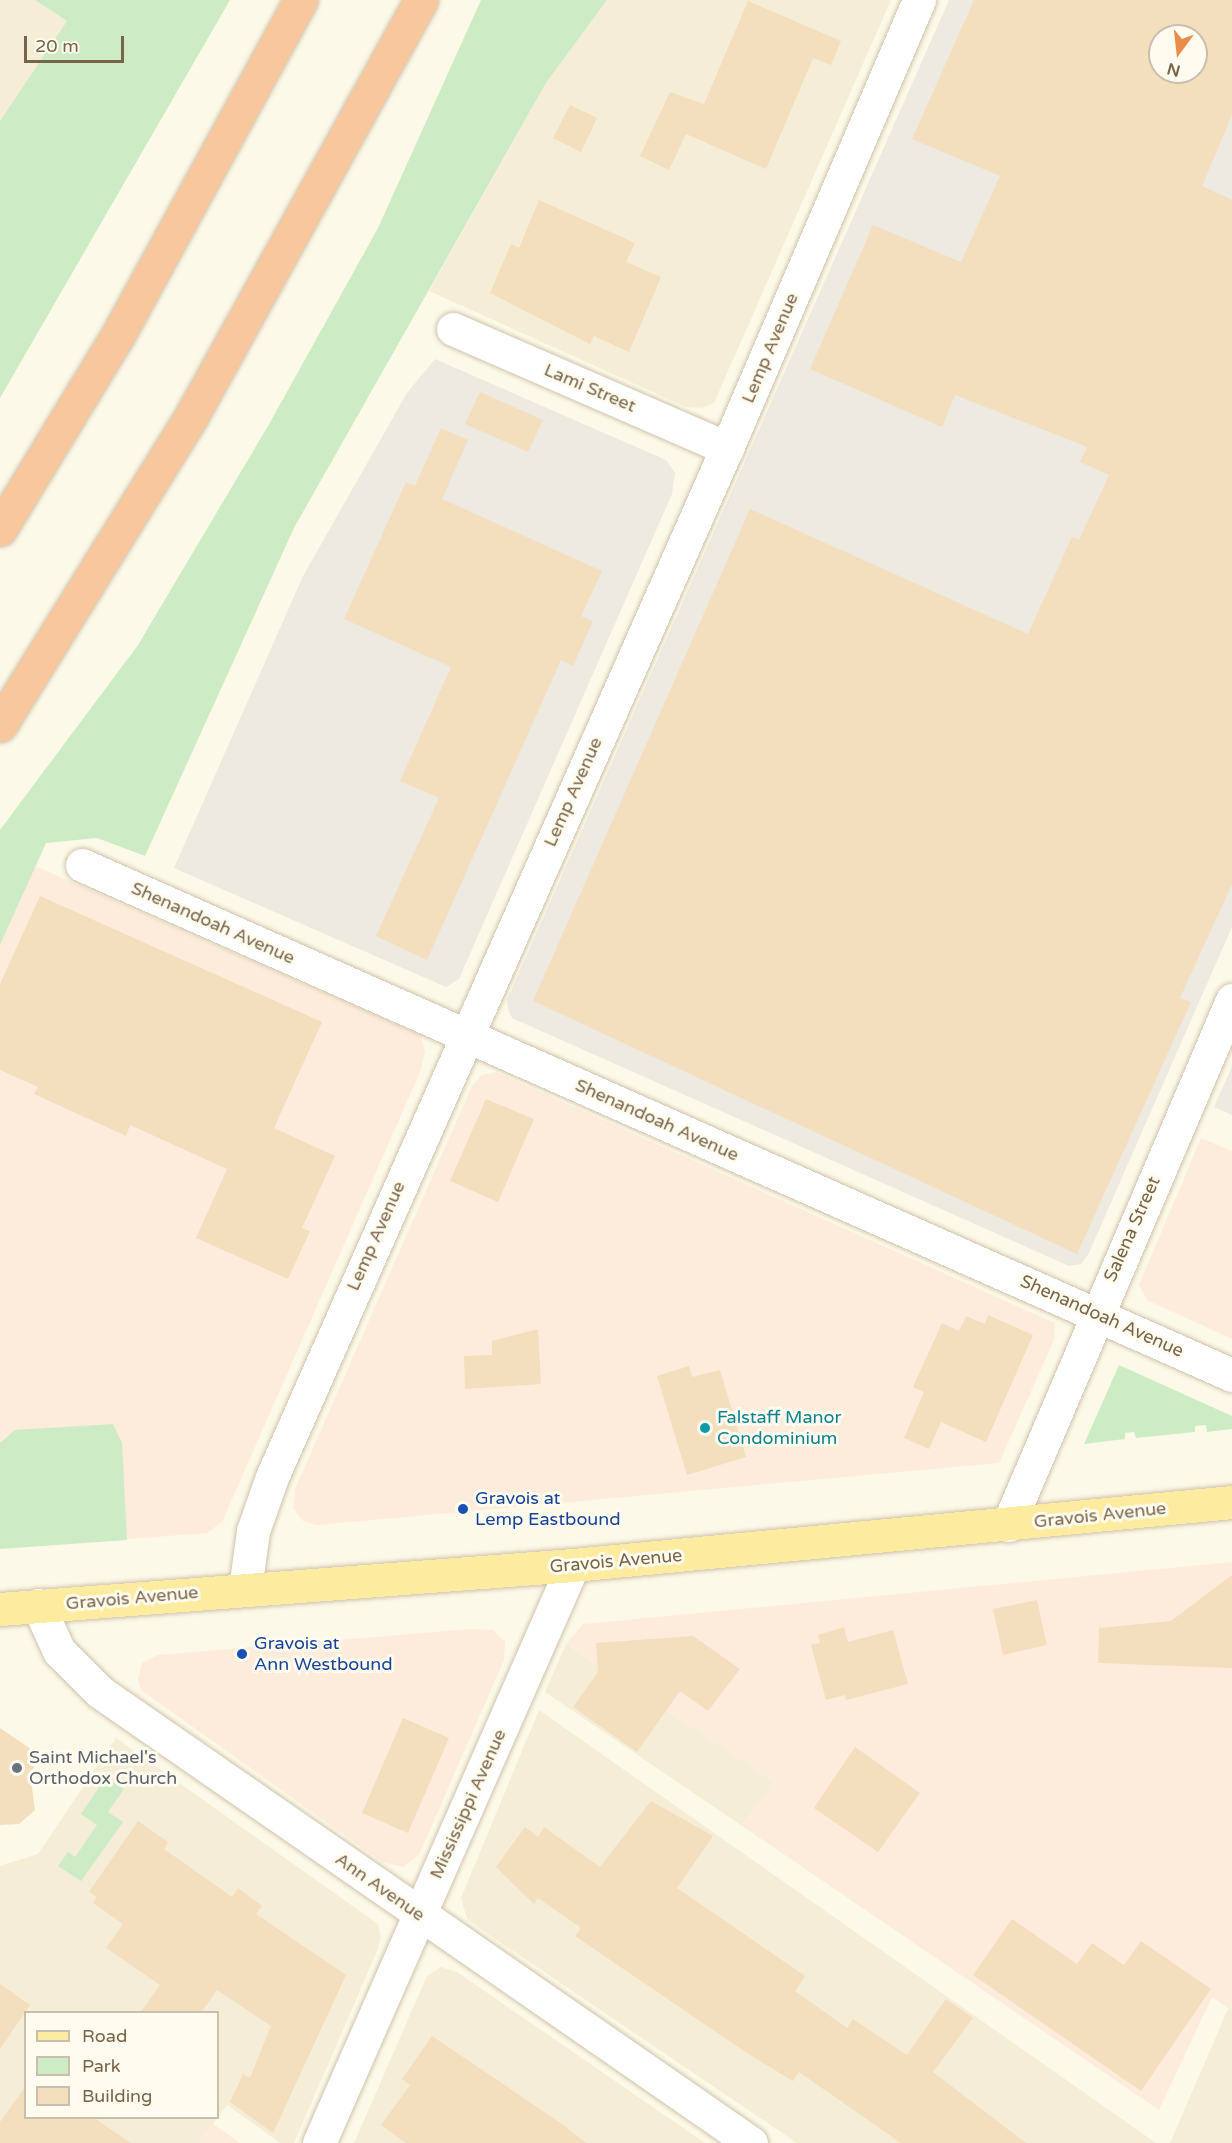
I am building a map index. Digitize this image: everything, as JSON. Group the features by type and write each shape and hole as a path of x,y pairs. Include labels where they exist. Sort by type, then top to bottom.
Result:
{"highway":[{"path":"0,529 118,335 302,0"},
{"path":"0,725 192,415 421,0"}],"main road":[{"name":"Gravois Avenue","path":"0,1609 573,1564 1008,1525 1232,1502"}],"street":[{"name":"Lemp Avenue","path":"245,1589 261,1504 464,1034 728,447 919,0"},
{"name":"Lami Street","path":"453,329 728,447"},
{"name":"Shenandoah Avenue","path":"82,865 1096,1312 1232,1375"},
{"name":"Salena Street","path":"1008,1525 1096,1312 1232,1000"},
{"name":"Mississippi Avenue","path":"319,2143 421,1915 573,1564"},
{"name":"Ann Avenue","path":"38,1605 59,1651 100,1692 751,2143"}],"shaded area":[{"path":"0,0 35,0 67,21 0,121"},
{"path":"607,0 891,0 714,403 701,408 686,407 429,291 546,83"},
{"path":"949,0 1232,0 1232,927 1088,1255 1081,1264 1069,1266 512,1018 507,1000"},
{"path":"435,359 666,460 675,473 672,494 459,979 446,987 174,868 303,576 407,393"},
{"path":"35,866 421,1035 425,1052 420,1072 222,1522 207,1533 0,1549 0,945"},
{"path":"1232,1066 1232,1115 1214,1107"},
{"path":"496,1072 1055,1323 1054,1340 999,1463 317,1525 303,1521 293,1508 295,1489 472,1086 482,1075"},
{"path":"1201,1138 1232,1151 1232,1339 1147,1300 1139,1285"},
{"path":"1232,1562 1232,2011 1212,1997 1159,2110 742,1826 774,1782 566,1644 583,1624"},
{"path":"470,1629 493,1630 505,1642 504,1660 419,1855 403,1867 382,1862 141,1690 138,1680 142,1663 158,1655"},
{"path":"566,1644 774,1782 742,1826 545,1692"},
{"path":"539,1710 1156,2143 797,2143 485,1932 467,1919 461,1898"},
{"path":"116,1738 378,1924 381,1938 375,1956 294,2143 280,2143 227,2105 219,2116 219,2011 24,2011 24,2119 216,2119 199,2143 0,2143 0,1866 38,1854"},
{"path":"441,1967 457,1972 705,2143 354,2143 427,1976"},
{"path":"1228,2009 1232,2011 1232,2143 1170,2143"},
{"path":"213,2124 240,2143 199,2143"}],"green space":[{"path":"35,0 230,0 0,398 0,121 67,21"},
{"path":"481,0 607,0 546,83 294,528 145,856 97,838 46,843 0,945 0,830 138,645 268,426 378,228"},
{"path":"1119,1365 1232,1416 1232,1429 1207,1432 1206,1425 1195,1426 1195,1432 1136,1438 1134,1432 1125,1433 1125,1439 1084,1444"},
{"path":"113,1424 122,1443 127,1540 0,1549 0,1443 15,1430"},
{"path":"106,1777 124,1789 108,1812 123,1822 81,1881 58,1866 68,1852 75,1857 97,1825 81,1814"}],"building":[{"path":"974,0 1232,0 1232,115 1202,186 1232,200 1232,884 1180,998 1191,1002 1077,1254 533,1001 750,509 1028,634 1072,537 1079,540 1109,475 1080,462 1087,447 955,395 942,427 810,369 873,225 961,262 1000,176 912,139"},
{"path":"748,1 841,41 831,65 813,58 766,169 686,134 669,170 640,156 670,92 704,104"},
{"path":"570,105 597,118 581,152 553,138"},
{"path":"539,200 635,243 626,262 661,277 629,352 594,336 590,344 490,293 511,244 519,248"},
{"path":"480,392 543,420 528,452 465,424"},
{"path":"441,428 468,440 442,499 602,571 581,616 593,621 573,666 561,660 427,960 376,936 439,798 400,781 451,667 344,619 406,482 415,486"},
{"path":"40,896 322,1022 274,1128 335,1156 302,1228 310,1231 288,1279 196,1238 227,1169 130,1125 126,1136 34,1094 38,1087 0,1070 0,984"},
{"path":"486,1099 534,1119 498,1202 450,1181"},
{"path":"988,1315 1033,1335 986,1442 941,1422 929,1449 904,1438 924,1392 913,1387 942,1323 959,1331 966,1316 985,1324"},
{"path":"538,1329 541,1384 465,1389 464,1356 492,1355 492,1341"},
{"name":"Falstaff Manor Condominium","path":"689,1366 692,1377 720,1370 746,1457 687,1475 657,1376"},
{"path":"1232,1575 1232,1668 1098,1663 1099,1628 1171,1621"},
{"path":"1037,1600 1047,1645 1003,1655 993,1609"},
{"path":"844,1627 848,1642 893,1630 908,1684 846,1700 845,1695 826,1700 811,1645 820,1643 818,1635"},
{"path":"693,1636 740,1669 708,1711 680,1691 637,1752 573,1707 598,1672 596,1643"},
{"path":"403,1718 449,1738 408,1833 362,1813"},
{"name":"Saint Michael's Orthodox Church","path":"0,1728 41,1756 30,1773 35,1810 19,1824 0,1825"},
{"path":"855,1747 920,1793 878,1852 814,1808"},
{"path":"651,1801 713,1836 677,1888 805,1976 795,1991 847,2028 853,2019 907,2055 946,1999 973,2018 933,2072 1026,2143 901,2143 799,2072 793,2081 750,2055 575,1936 581,1928 538,1898 534,1904 496,1867 525,1827 538,1837 544,1827 600,1867"},
{"path":"138,1821 168,1842 164,1849 232,1897 238,1888 262,1906 256,1914 346,1975 273,2133 230,2102 243,2074 250,2078 271,2026 217,1990 202,2011 141,2011 160,1985 106,1948 123,1924 93,1903 97,1897 89,1892"},
{"path":"1012,1919 1077,1964 1092,1943 1124,1965 1141,1941 1211,1989 1141,2091 973,1975"},
{"path":"0,1984 30,2005 0,2049"},
{"path":"432,2036 562,2124 586,2143 406,2143 381,2125 410,2085 402,2079"},
{"path":"24,2089 24,2119 95,2119 131,2143 0,2143 0,2122"}],"place":[{"name":"Falstaff Manor Condominium","path":"705,1428"},
{"name":"Gravois at Lemp Eastbound","path":"463,1509"},
{"name":"Gravois at Ann Westbound","path":"242,1654"},
{"name":"Saint Michael's Orthodox Church","path":"17,1768"}]}
